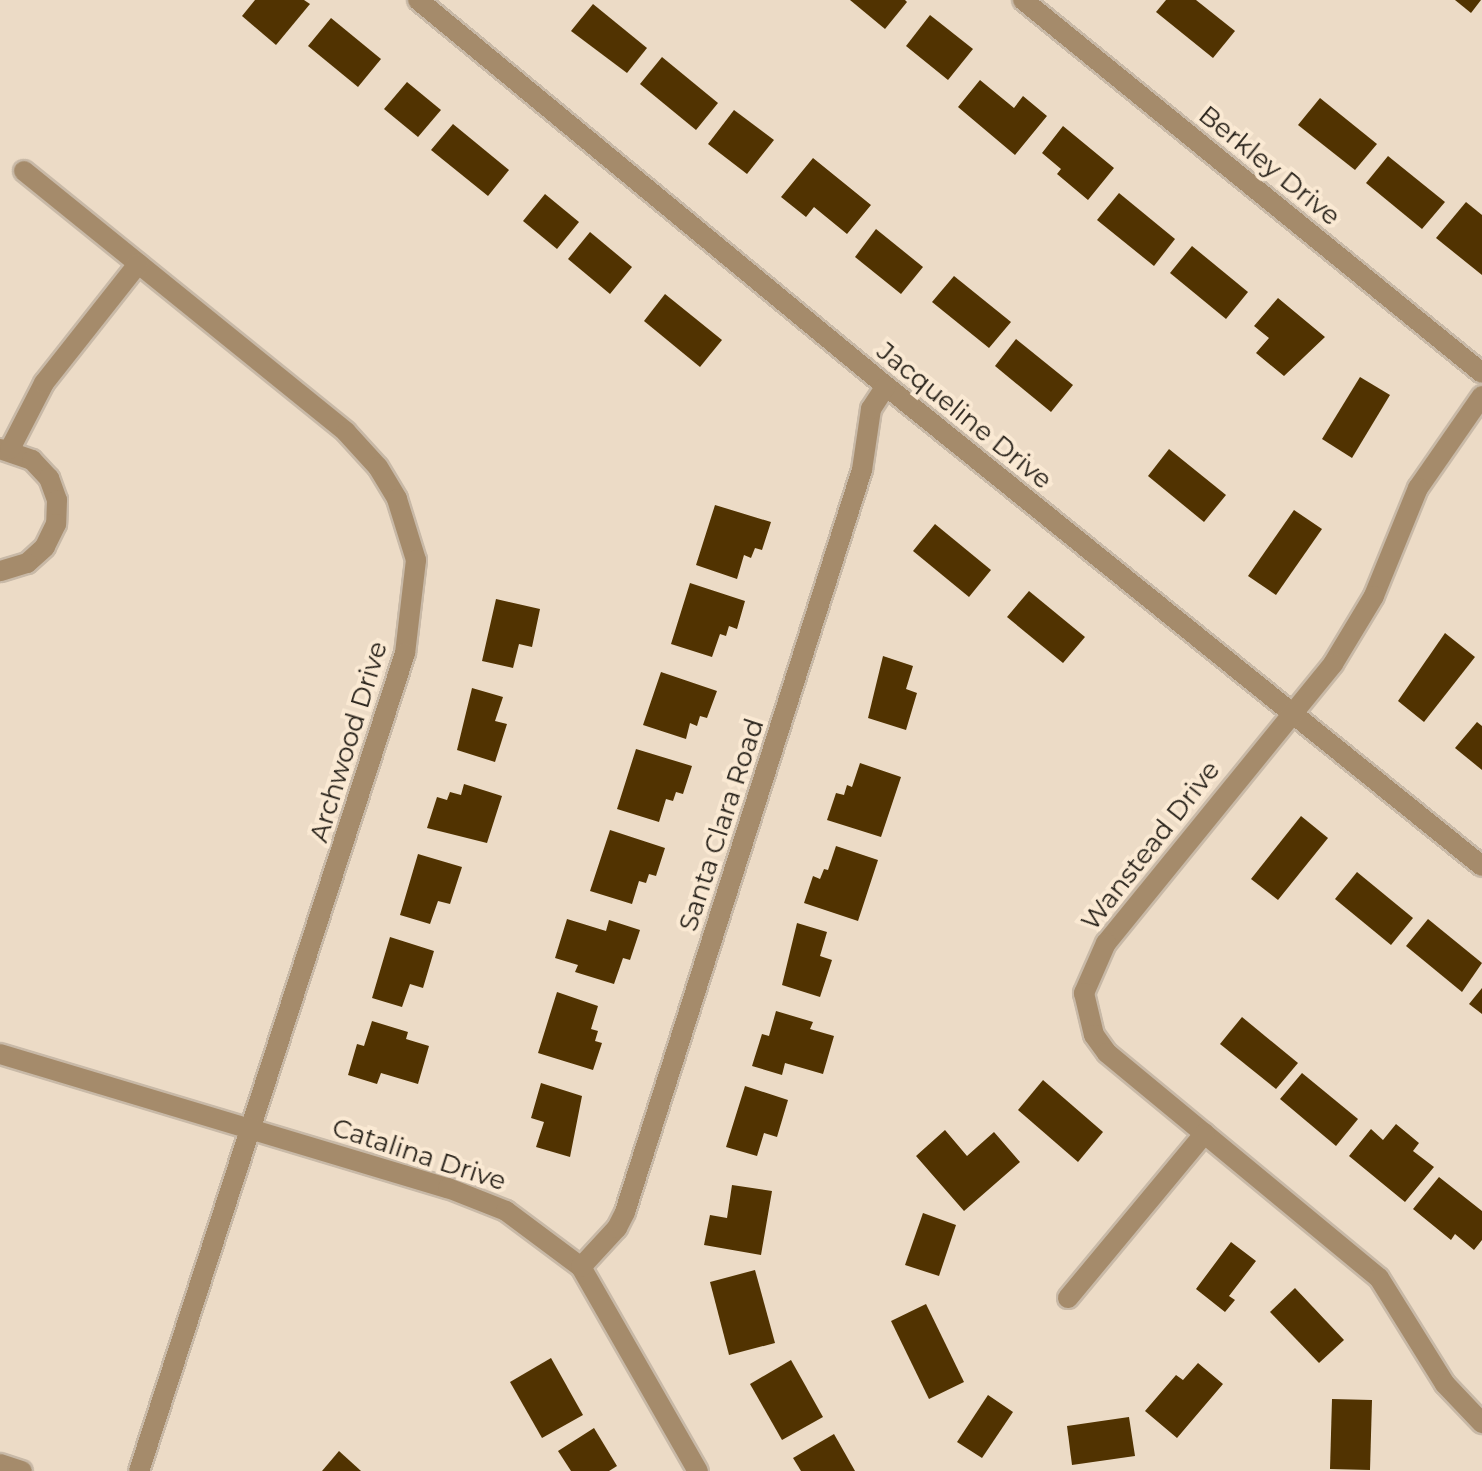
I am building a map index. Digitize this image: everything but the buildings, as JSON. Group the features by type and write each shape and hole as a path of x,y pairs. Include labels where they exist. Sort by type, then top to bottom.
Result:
{"street":[{"name":"Jacqueline Drive","path":"418,0 886,386 1482,866"},
{"name":"Berkley Drive","path":"1023,0 1482,373"},
{"name":"Archwood Drive","path":"24,171 366,453 397,499 416,560 405,653 139,1471"},
{"path":"0,571 27,563 45,547 56,524 57,500 49,478 32,460 5,449 44,383 138,264"},
{"name":"Santa Clara Road","path":"581,1267 617,1228 625,1212 862,470 871,409 886,386"},
{"name":"Wanstead Drive","path":"1482,396 1418,488 1357,627 1293,712 1106,943 1084,993 1094,1035 1107,1053 1379,1278 1445,1384 1482,1423"},
{"name":"Catalina Drive","path":"0,1054 253,1128 481,1200 531,1227 581,1267 698,1471"},
{"path":"1068,1298 1205,1133"},
{"path":"0,1464 22,1471"}]}
